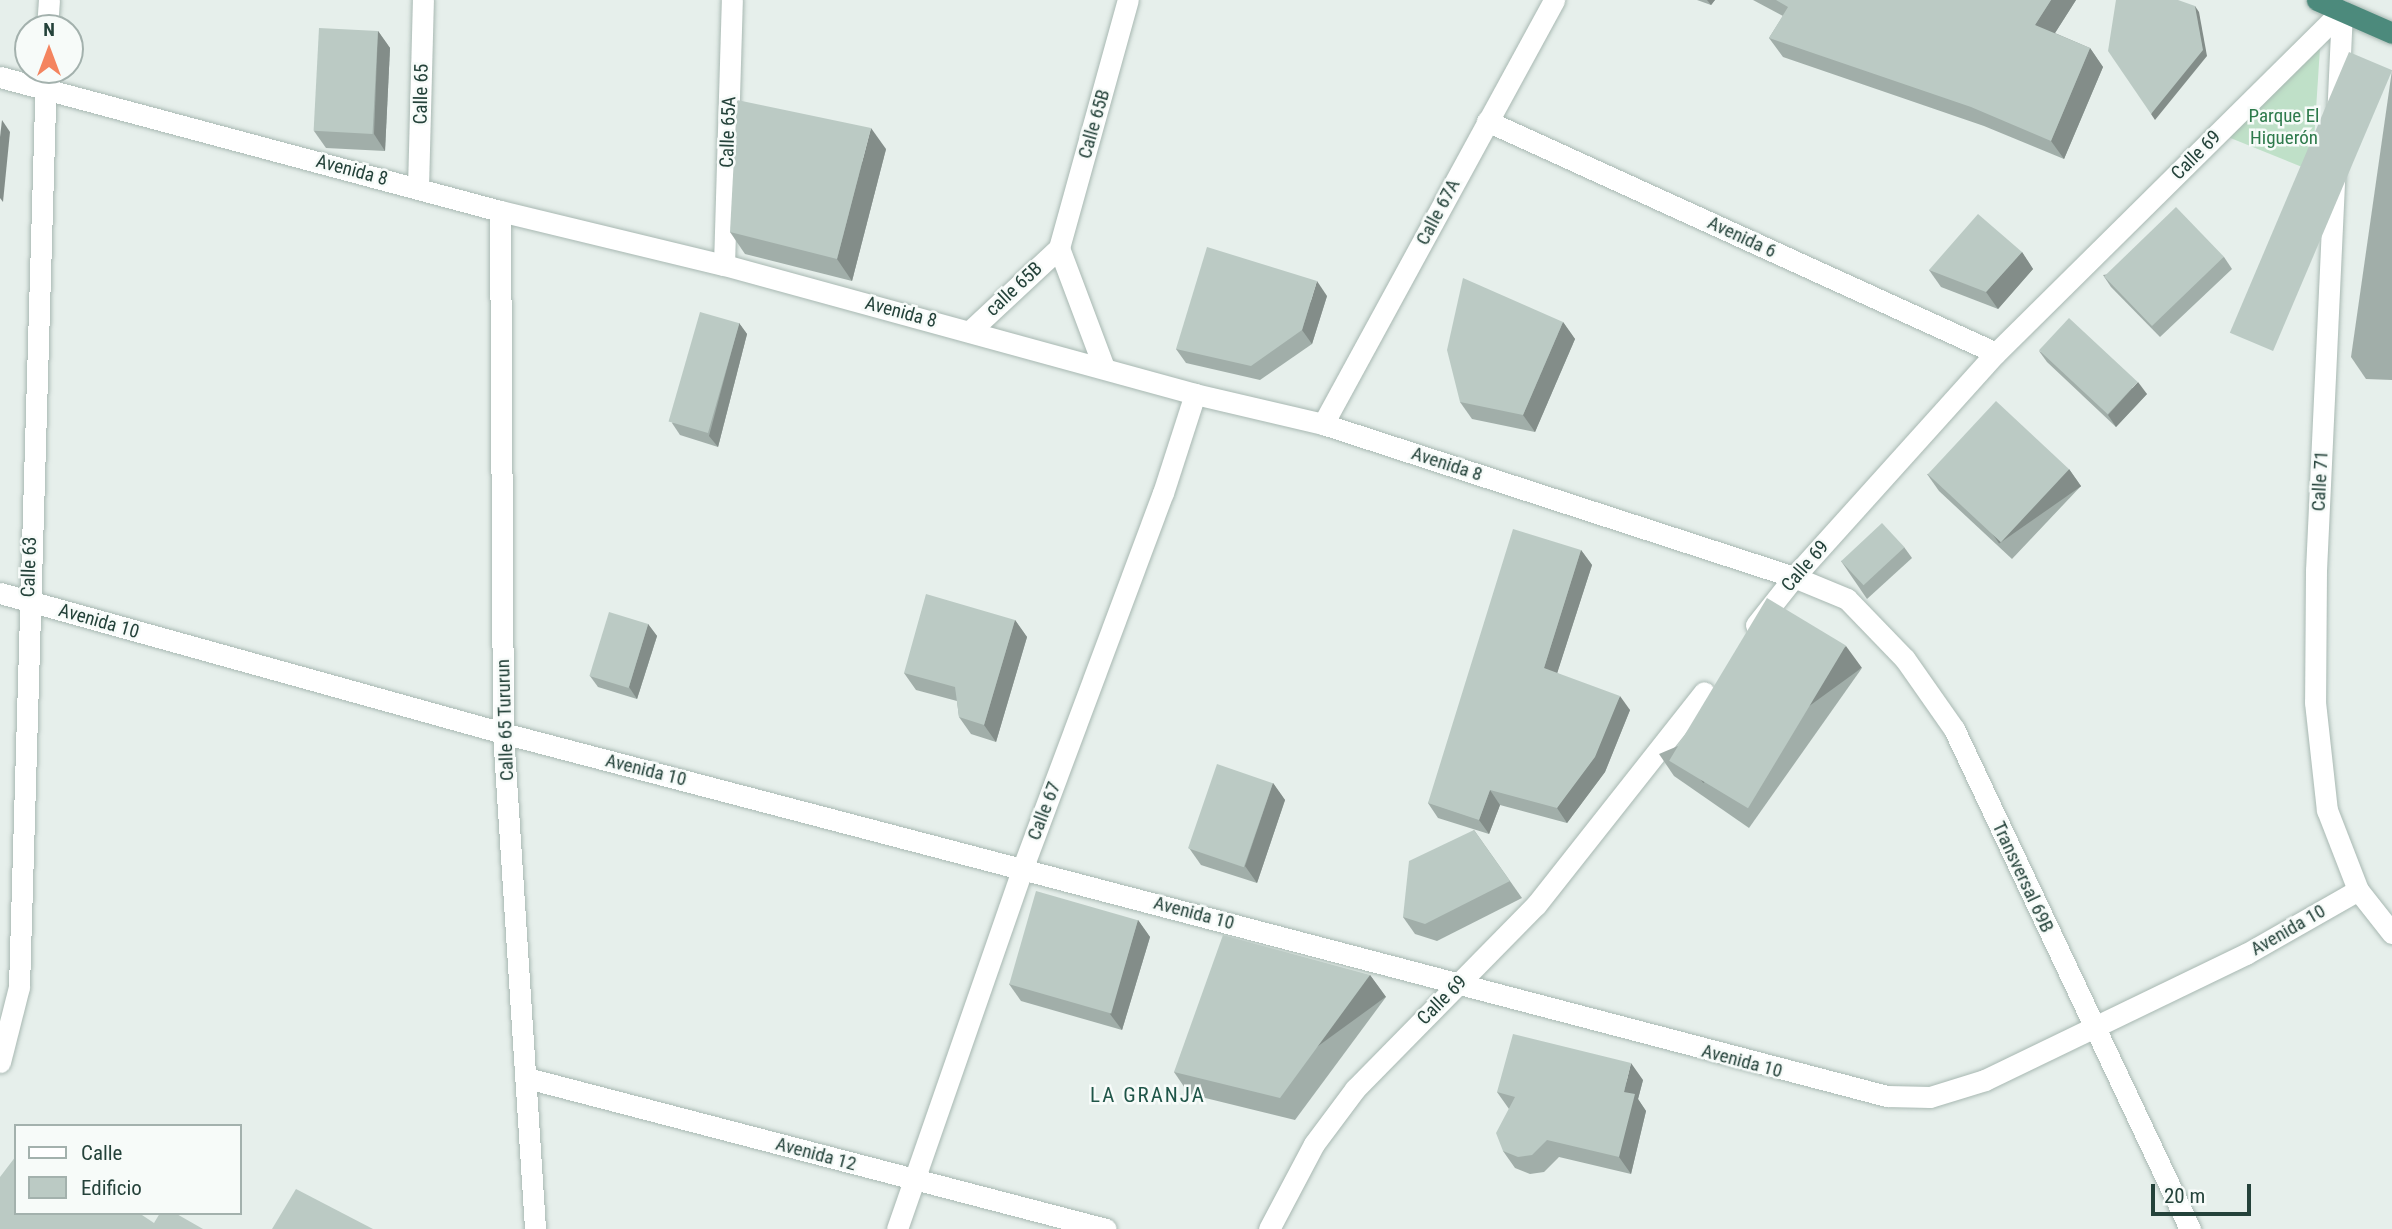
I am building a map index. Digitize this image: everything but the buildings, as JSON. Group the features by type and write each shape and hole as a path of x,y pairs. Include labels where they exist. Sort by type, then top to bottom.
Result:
{"highway":[{"path":"2317,0 2392,33"}],"street":[{"name":"Calle 65","path":"418,188 423,0"},
{"name":"Calle 65A","path":"724,265 732,0"},
{"name":"Calle 65B","path":"1059,248 1128,0"},
{"name":"Calle 67A","path":"1323,424 1553,0"},
{"name":"Calle 69","path":"1744,641 1794,577 1996,353 2342,11"},
{"name":"Calle 71","path":"2342,11 2316,570 2315,702 2327,810 2358,890 2392,933"},
{"name":"Calle 63","path":"0,1062 19,987 45,84"},
{"name":"Avenida 8","path":"62,84 500,211 724,265 1195,394 1323,424 1794,577"},
{"name":"Avenida 6","path":"1487,121 1996,353"},
{"name":"Calle 65 Tururun","path":"500,211 503,733 535,1229"},
{"name":"calle 65B","path":"970,331 1059,248"},
{"path":"1059,248 1104,368"},
{"name":"Calle 67","path":"897,1229 1023,867 1163,493 1195,394"},
{"name":"Transversal 69B","path":"1794,577 1847,599 1905,659 1954,729 2190,1229"},
{"name":"Avenida 10","path":"0,593 503,733 1023,867 1457,985 1887,1096 1930,1097 1985,1080 2246,954 2358,890"},
{"name":"Calle 69","path":"1269,1229 1314,1144 1355,1089 1536,905 1719,673"},
{"name":"Avenida 12","path":"527,1078 1106,1229"}],"green space":[{"name":"Parque El Higuerón","path":"2320,48 2312,171 2228,137"}],"district":[{"name":"LA GRANJA","path":"1148,1095"}]}
